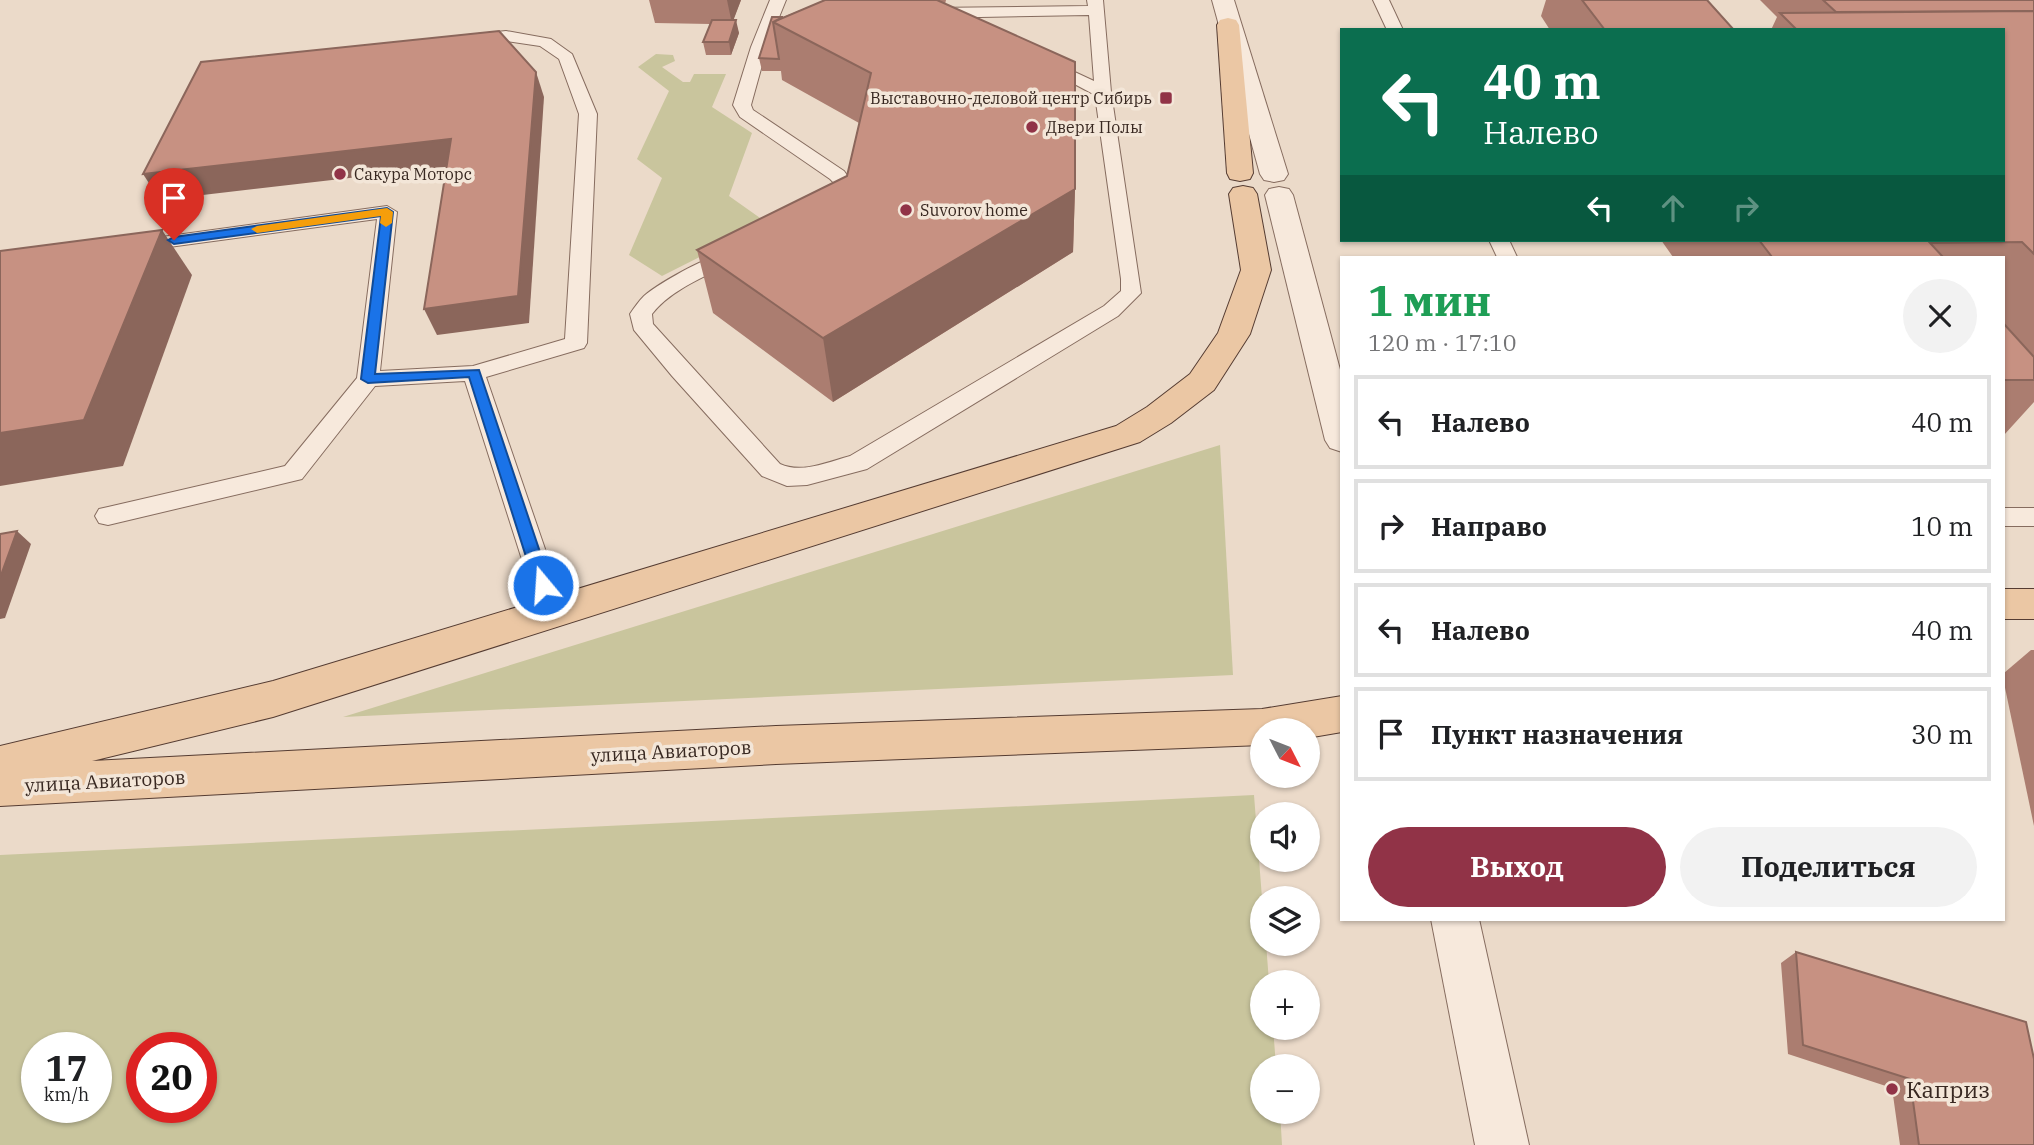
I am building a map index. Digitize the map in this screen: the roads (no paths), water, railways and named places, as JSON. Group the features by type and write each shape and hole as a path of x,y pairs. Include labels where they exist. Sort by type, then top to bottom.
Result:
{"main road":[{"path":"0,765 273,699 1128,434 1202,382 1234,334 1256,270 1259,184 1231,95 1228,25"},
{"path":"2005,604 2034,604"},
{"name":"улица Авиаторов","path":"0,786 776,745 1262,727 1340,714"}],"street":[{"path":"1223,0 1228,25 1257,108 1259,184 1340,434"},
{"path":"1455,921 1502,1145"}],"lane":[{"path":"778,0 777,16 742,105 746,113 837,175 845,185 842,197 809,215"},
{"path":"1381,0 1394,28"},
{"path":"751,246 668,288 651,301 641,314 642,325 771,470 787,477 807,476 859,463 1111,311 1131,293 1103,92 1095,5 909,13"},
{"path":"937,13 973,30"},
{"path":"368,379 474,373 576,344 588,114 566,57 545,42 506,36 450,42"},
{"path":"1032,58 1103,92"},
{"path":"108,516 293,473 368,379 387,212 148,244"},
{"path":"474,373 553,613"},
{"path":"2005,517 2034,517"}],"place":[{"name":"Выставочно-деловой центр Сибирь","path":"1166,98"},
{"name":"Двери Полы","path":"1032,127"},
{"name":"Сакура Моторс","path":"340,174"},
{"name":"Suvorov home","path":"906,210"},
{"name":"Каприз","path":"1892,1089"}]}
